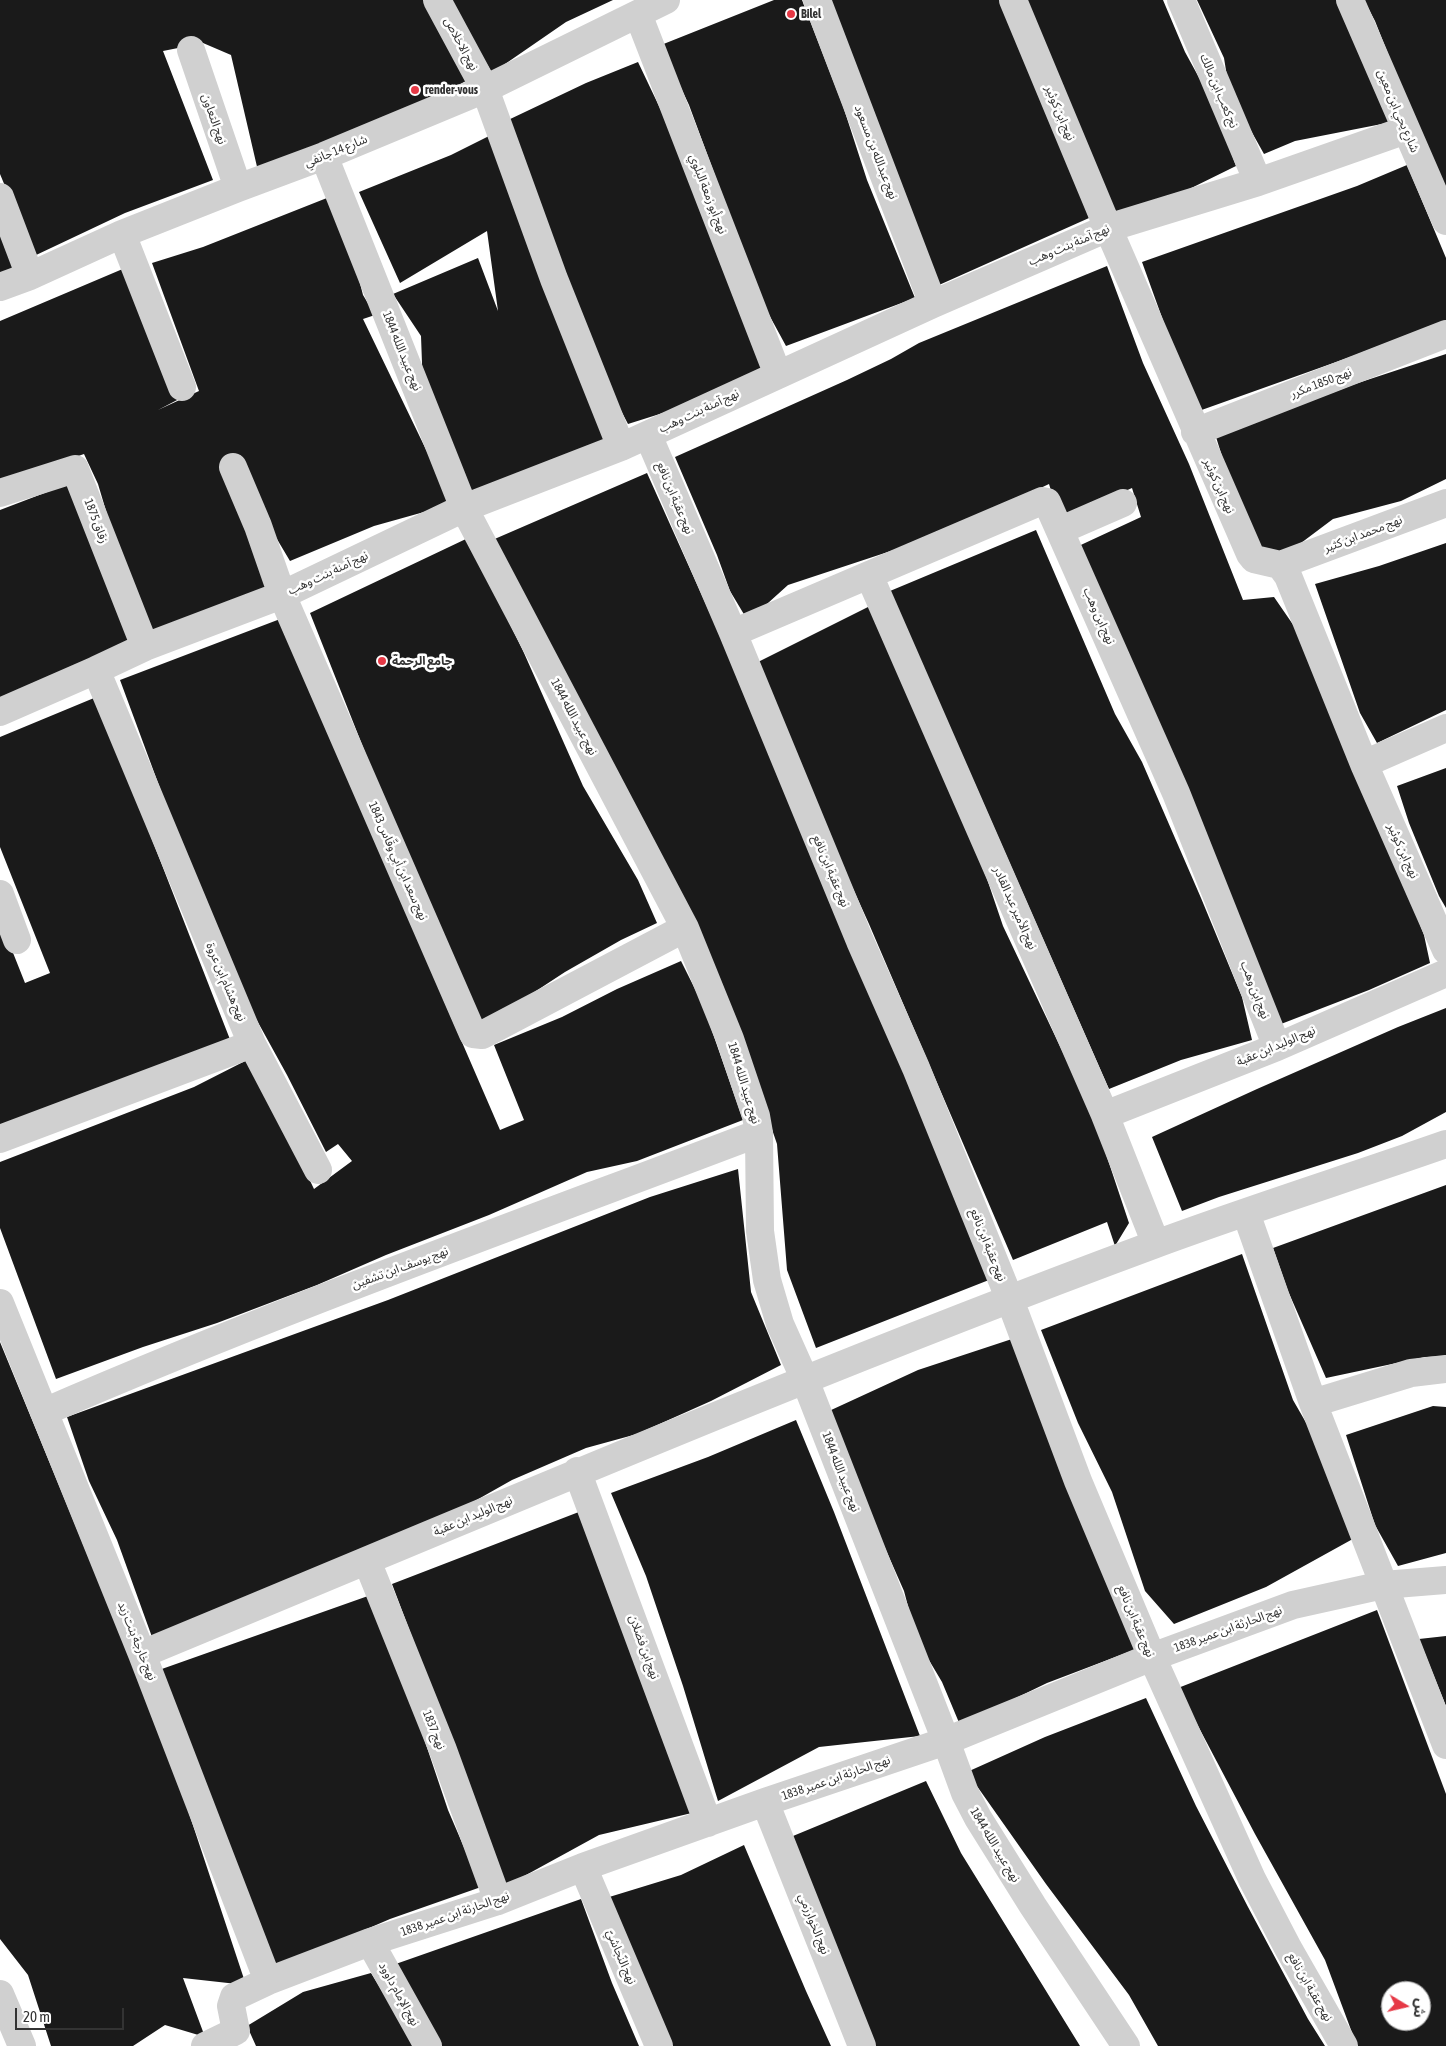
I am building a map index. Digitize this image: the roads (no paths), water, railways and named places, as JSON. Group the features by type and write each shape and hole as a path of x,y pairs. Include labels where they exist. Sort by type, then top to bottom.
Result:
{"street":[{"name":"نهج الاخلاص","path":"437,0 484,89"},
{"name":"شارع 14 جانفي","path":"0,287 30,276 122,234 324,156 484,89 666,0"},
{"name":"نهج عبدالله بن مسعود","path":"817,0 933,304"},
{"name":"نهج ابن كوثير","path":"1013,0 1195,432 1250,554 1254,559 1280,565 1288,576 1364,764 1446,950"},
{"name":"نج كعب ابن مالك","path":"1181,0 1258,182"},
{"name":"شارع يحي ابن معين","path":"1350,0 1446,221"},
{"name":"نهج أبو زمعة البلوي","path":"638,14 778,375"},
{"name":"نهج التعاون","path":"191,50 238,188"},
{"path":"484,89 554,279 621,447"},
{"name":"نهج آمنة بنت وهب","path":"0,712 145,647 282,595 464,508 621,447 933,304 1108,228 1258,182 1406,130"},
{"name":"نهج عبيد اللله 1844","path":"324,156 464,508 685,928 730,1038 750,1097 758,1133 760,1231 767,1280 780,1324 805,1380 965,1793 978,1818 1033,1906 1126,2046"},
{"path":"0,197 30,276"},
{"path":"122,234 182,387"},
{"name":"نهج 1850 مكرر","path":"1195,432 1446,334"},
{"name":"نهج عقبة ابن نافع","path":"648,435 733,633 801,801 916,1068 1010,1300 1078,1481 1152,1657 1252,1879 1288,1948 1344,2046"},
{"name":"نهج سعد ابن أبي وقّاس 1843","path":"233,467 258,526 282,595 473,1034 482,1035 685,928"},
{"name":"زقاق 1875","path":"0,493 75,469 145,647"},
{"name":"نهج ابن وهب","path":"733,633 1042,501 1047,502 1176,793 1277,1047"},
{"name":"نهج محمد ابن كثير","path":"1280,565 1446,502"},
{"path":"1061,530 1123,503"},
{"name":"نهج الأمير عبد القادر","path":"869,575 1105,1115 1156,1244"},
{"name":"نهج هشام ابن عروة","path":"96,670 252,1044 318,1170"},
{"path":"1364,764 1446,728"},
{"path":"0,894 17,940"},
{"name":"نهج الوليد ابن عقبة","path":"1105,1115 1277,1047 1446,974"},
{"path":"0,1139 252,1044"},
{"name":"نهج يوسف ابن تشفين","path":"44,1412 147,1367 308,1303 758,1133"},
{"name":"نهج الوليد ابن عقبة","path":"142,1654 578,1472 805,1380 1156,1244 1446,1144"},
{"path":"1246,1213 1313,1403 1446,1745"},
{"name":"نهج خارجة بنت زيد","path":"0,1303 142,1654 268,1981"},
{"path":"1313,1403 1411,1374 1446,1369"},
{"name":"نهج ابن فضلان","path":"578,1472 708,1823"},
{"name":"نهج 1837","path":"366,1561 443,1750 498,1901"},
{"name":"نهج الحارثة ابن عمير 1838","path":"239,2038 232,2013 232,2000 234,1997 268,1981 370,1942 498,1901 583,1867 765,1802 946,1741 1152,1657 1293,1605 1383,1585 1446,1580"},
{"name":"نهج الخوارزمي","path":"765,1802 862,2046"},
{"name":"نهج النّجاشيّ","path":"583,1867 659,2046"},
{"name":"نهج الإمام داوود","path":"370,1942 428,2046"},
{"path":"0,1994 22,2046"},
{"path":"205,2046 239,2038"}],"place":[{"name":"Bilel","path":"791,14"},
{"name":"render-vous","path":"415,90"},
{"name":"جامع الرحمة","path":"382,661"}]}
